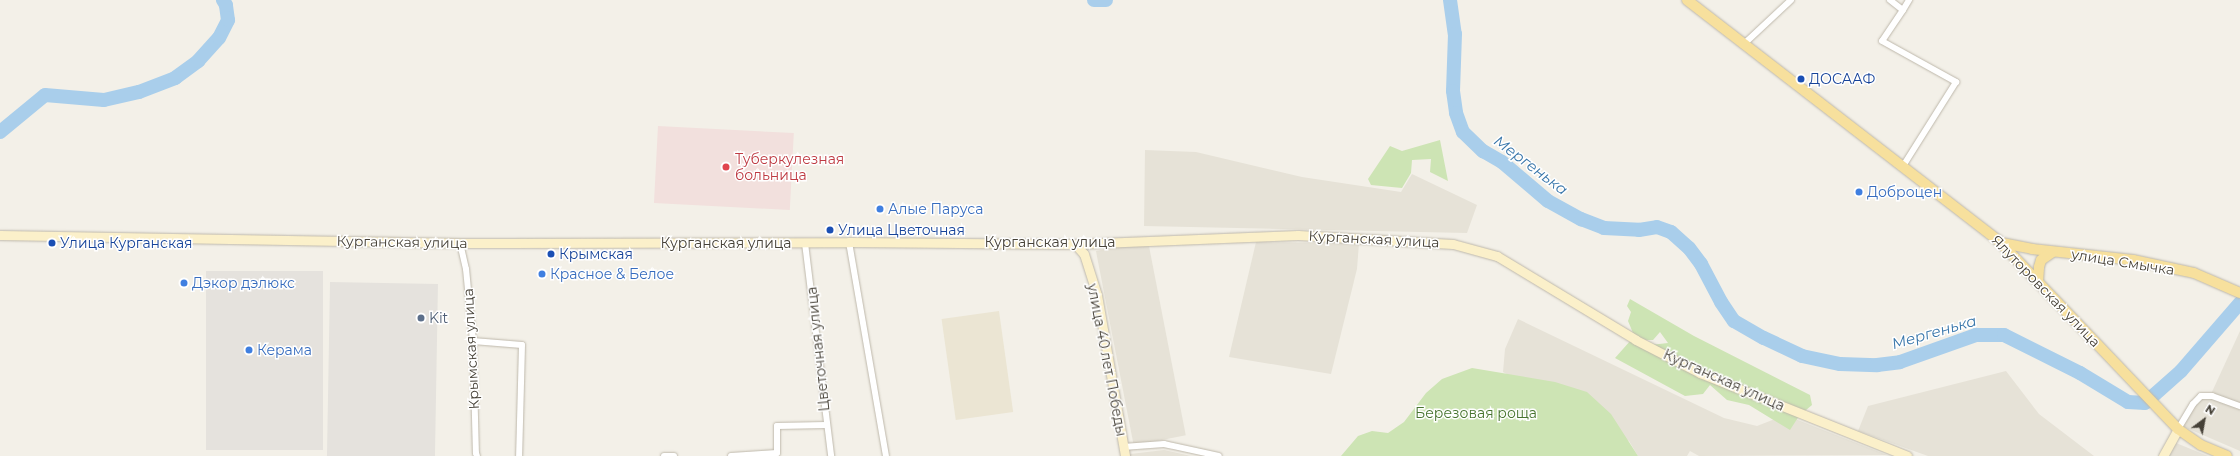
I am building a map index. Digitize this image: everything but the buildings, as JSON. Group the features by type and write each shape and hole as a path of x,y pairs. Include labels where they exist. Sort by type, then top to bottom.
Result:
{"main road":[{"name":"Ялуторовская улица","path":"1687,0 1745,43 2002,243 2178,429 2201,445 2227,456"},
{"name":"Курганская улица","path":"0,235 460,243 849,242 1075,244 1298,235 1453,244 1497,256 1636,340 1700,372 1893,454 1907,456"},
{"name":"улица Смычка","path":"2002,243 2053,252 2133,260 2194,273 2240,293"},
{"name":"улица 40 лет Победы","path":"1075,244 1084,254 1097,294 1124,452"},
{"path":"2038,282 2041,260 2053,252"},
{"path":"2163,456 2178,429"}],"street":[{"path":"1745,43 1790,0"},
{"path":"1890,0 1903,10"},
{"path":"1903,166 1956,82 1882,41 1909,0"},
{"path":"849,242 886,456"},
{"name":"Крымская улица","path":"460,243 466,269 473,341 476,453 478,456"},
{"name":"Цветочная улица","path":"805,243 826,425 831,456"},
{"path":"473,341 522,344 519,456"},
{"path":"2178,429 2193,404 2201,396 2212,396 2240,406"},
{"path":"731,456 778,453 777,426 826,425"},
{"path":"1124,452 1164,444 1219,456"},
{"path":"664,456 674,456"}],"shaded area":[{"name":"Туберкулезная больница","path":"658,126 794,133 790,210 654,203"},
{"path":"1145,150 1196,152 1302,177 1401,192 1412,174 1477,205 1467,233 1144,226"},
{"path":"1148,241 1186,435 1134,445 1096,251"},
{"path":"1256,242 1359,243 1357,269 1331,374 1229,357"},
{"path":"206,271 323,271 323,450 206,450"},
{"path":"330,282 438,284 435,456 327,456"},
{"path":"999,311 1013,412 956,420 942,319"},
{"path":"1518,319 1724,418 1757,426 1785,415 1887,455 1699,456 1690,451 1687,456 1638,456 1629,441 1503,372 1505,349"},
{"path":"2240,331 2240,404 2211,394"},
{"path":"2006,371 2039,414 2094,456 1928,456 1858,431 1868,406"},
{"path":"2203,398 2212,398 2240,409 2240,451 2182,426 2195,405"},
{"path":"2176,443 2208,456 2169,456"},
{"path":"1164,450 1191,456 1130,456 1130,454"}],"green space":[{"path":"1440,140 1448,181 1430,172 1431,159 1412,160 1411,173 1402,188 1371,185 1368,179 1390,146 1402,151"},
{"path":"1630,299 1694,336 1810,395 1812,405 1799,416 1790,430 1749,405 1727,400 1710,385 1703,394 1685,396 1615,358 1631,340 1641,346 1668,343 1660,332 1653,340 1636,340 1628,321 1631,312 1627,306"},
{"name":"Березовая роща","path":"1472,368 1555,382 1587,392 1611,414 1638,456 1341,456 1358,436 1372,431 1388,433 1404,422 1426,393 1442,379"}],"waterway":[{"name":"Мергенька","path":"0,132 45,95 104,100 139,92 175,78 198,61 219,38 228,20 226,5 223,0"},
{"name":"Мергенька","path":"1094,0 1106,0"},
{"name":"Мергенька","path":"1450,0 1455,34 1453,91 1456,113 1463,132 1483,151 1502,162 1548,201 1581,219 1604,228 1639,230 1657,227 1671,232 1689,248 1701,264 1721,302 1734,321 1764,338 1802,356 1840,364 1877,365 1900,362 1976,335 2004,335 2080,373 2128,402 2145,403 2181,371 2240,303"}],"place":[{"name":"ДОСААФ","path":"1801,79"},
{"name":"Туберкулезная больница","path":"726,167"},
{"name":"Доброцен","path":"1859,192"},
{"name":"Алые Паруса","path":"880,209"},
{"name":"Улица Цветочная","path":"830,230"},
{"name":"Улица Курганская","path":"52,243"},
{"name":"Крымская","path":"551,254"},
{"name":"Красное & Белое","path":"542,274"},
{"name":"Дэкор дэлюкс","path":"184,283"},
{"name":"Kit","path":"421,318"},
{"name":"Керама","path":"249,350"}]}
